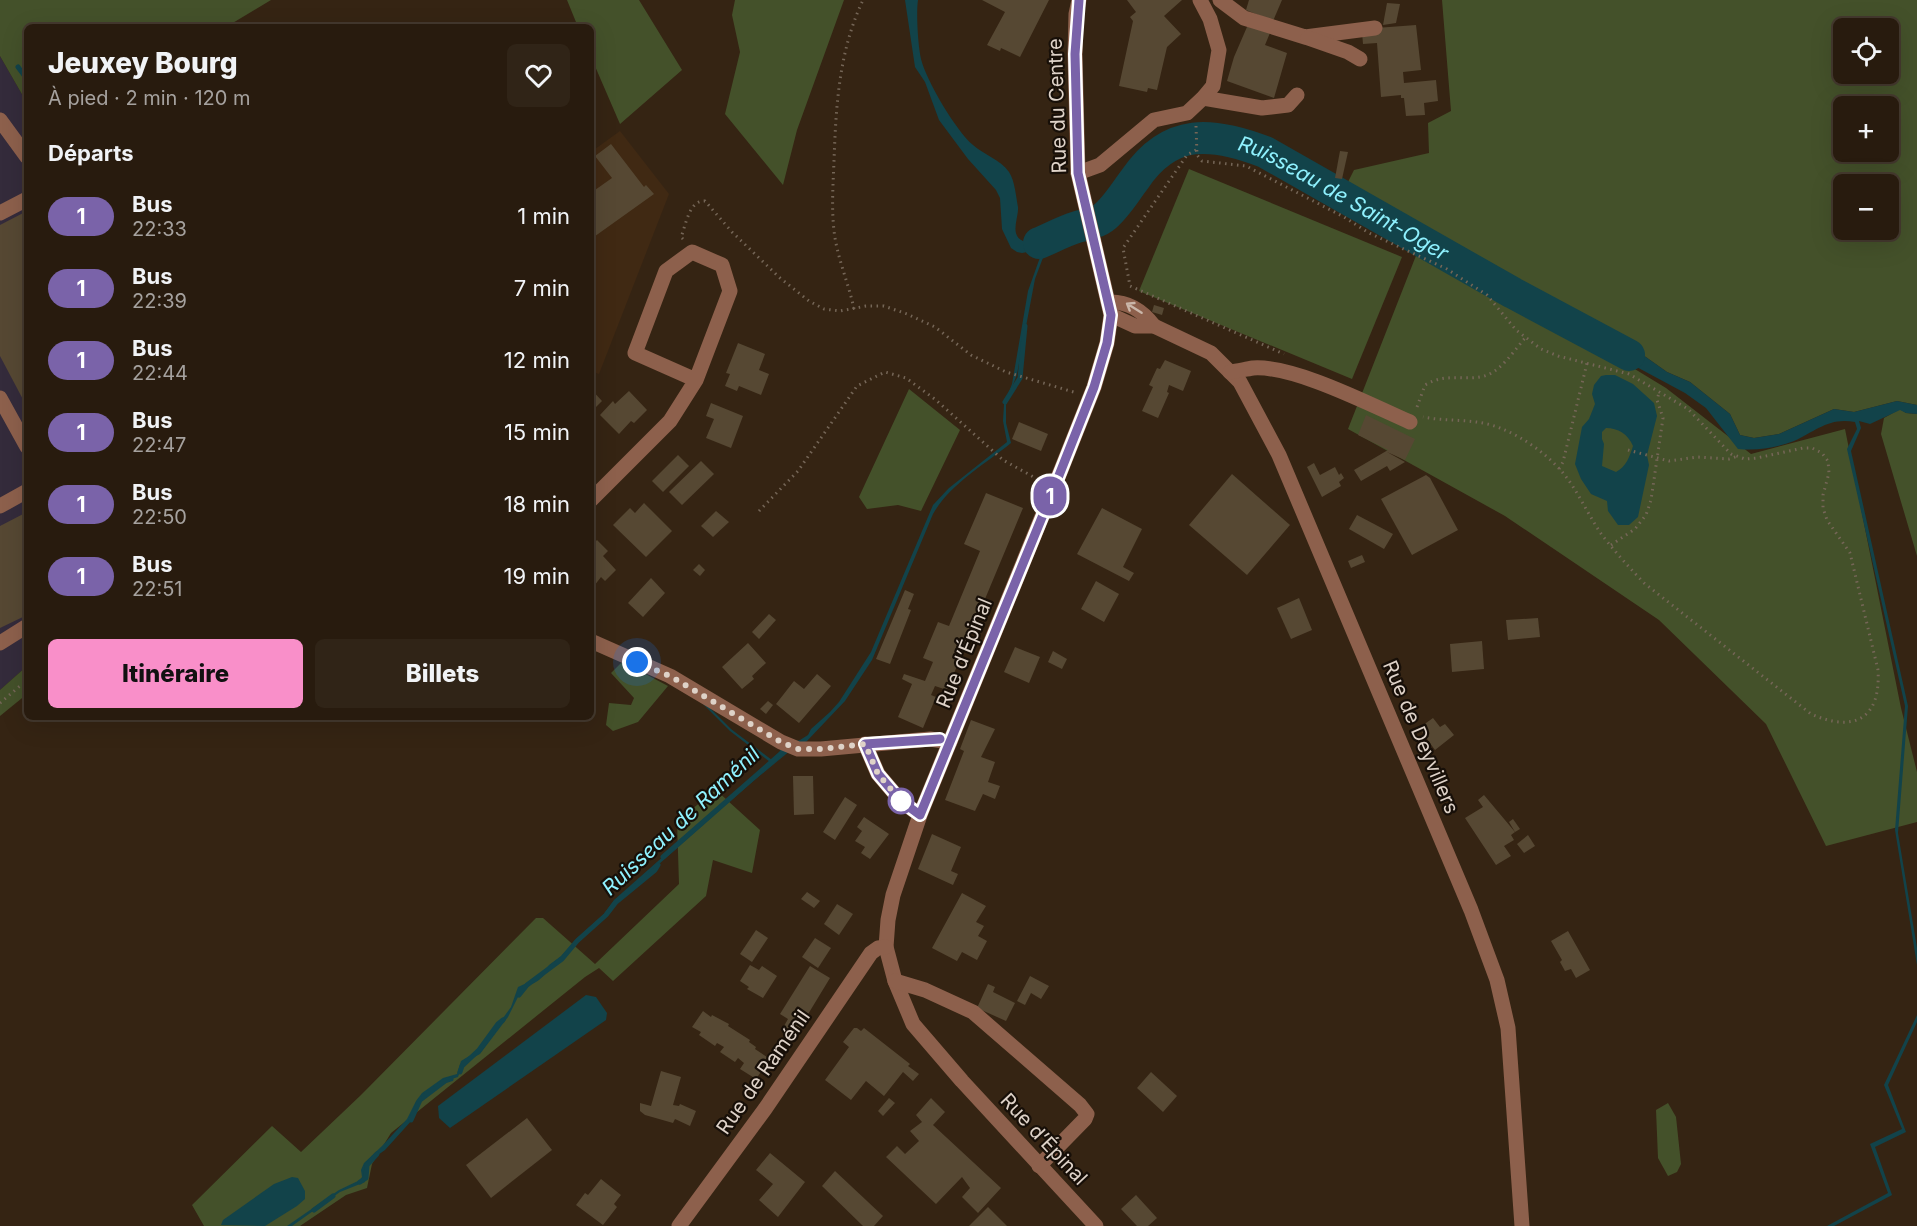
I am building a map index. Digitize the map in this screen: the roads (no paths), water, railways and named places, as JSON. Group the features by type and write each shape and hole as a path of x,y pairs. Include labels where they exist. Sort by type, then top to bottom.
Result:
{"street":[{"name":"Rue du Centre","path":"1079,0 1075,54 1078,173 1109,308"},
{"path":"1078,173 1100,165 1154,120 1187,113 1213,86 1219,50 1210,19 1200,0"},
{"path":"1220,0 1244,18 1348,52 1360,59"},
{"path":"1305,37 1375,28"},
{"path":"1203,98 1262,108 1288,105 1297,95"},
{"path":"0,120 24,153"},
{"path":"0,213 24,201"},
{"path":"594,497 670,421 696,380 730,291 722,265 692,252 666,270 635,354 696,380"},
{"name":"Rue de Deyvillers","path":"1109,308 1121,302 1131,304 1148,317 1154,327 1211,353 1240,382 1279,455 1471,910 1497,980 1508,1028 1522,1226"},
{"name":"Rue d’Épinal","path":"1096,1226 1039,1166 913,1024 895,981 886,947 893,895 920,815 1090,396 1107,343 1109,308"},
{"path":"1230,372 1255,368 1285,372 1325,385 1410,422"},
{"path":"0,398 24,442"},
{"path":"0,506 24,493"},
{"path":"0,643 24,628"},
{"path":"594,641 670,676 781,742 798,749 930,739 950,742"},
{"path":"865,744 878,774 901,801 920,815"},
{"name":"Rue de Raménil","path":"679,1226 765,1109 871,953 878,948 886,947"},
{"path":"895,981 925,990 973,1012 1080,1105 1087,1114 1085,1119 1039,1166"}],"water":[{"path":"905,0 918,0 921,59 942,105 966,138 1001,164 1011,176 1018,207 1016,235 1023,241 1033,242 1059,224 1076,218 1080,233 1047,247 1035,279 1017,374 1006,405 1006,423 1011,443 968,475 940,503 933,514 872,660 845,701 807,741 791,750 751,783 616,902 539,980 522,989 508,1017 480,1054 463,1063 458,1077 445,1081 427,1092 420,1100 413,1119 385,1150 368,1162 365,1182 340,1192 292,1226 287,1226 339,1190 360,1180 364,1163 407,1119 422,1093 443,1078 457,1074 461,1061 479,1050 511,1007 518,987 540,977 549,965 603,915 614,900 770,762 730,731 688,689 694,692 731,729 772,760 778,755 783,745 808,735 811,729 839,702 871,652 933,505 949,488 1007,442 1003,421 1004,404 1012,384 1028,291 1043,249 1022,253 1011,248 1002,229 1000,198 996,190 968,159 939,120 925,82 915,67"},
{"path":"1422,234 1470,261 1465,274 1419,248"},
{"path":"1593,333 1643,355 1667,372 1690,382 1730,414 1740,435 1754,438 1779,434 1834,409 1854,412 1897,401 1917,405 1917,414 1900,410 1870,424 1859,421 1861,428 1851,451 1908,706 1898,833 1917,948 1917,965 1895,830 1905,706 1847,449 1857,429 1855,422 1830,423 1794,441 1773,447 1738,449 1706,408 1685,393 1592,343"},
{"path":"1615,375 1633,384 1654,403 1657,416 1647,455 1649,465 1638,517 1629,525 1618,525 1608,511 1607,501 1591,494 1575,464 1582,427 1589,419 1595,404 1592,394 1594,385 1601,376","holes":["1610,428 1625,435 1633,446 1625,464 1616,472 1602,466 1604,444 1602,432"]},
{"path":"586,995 596,997 607,1013 606,1020 450,1128 439,1118 438,1106"},
{"path":"1917,1015 1917,1022 1888,1085 1906,1132 1875,1147 1892,1195 1834,1226 1827,1226 1888,1193 1870,1144 1902,1129 1884,1085"},
{"path":"292,1177 298,1178 305,1191 305,1199 297,1206 265,1226 221,1225 223,1220 274,1184"}],"waterway":[{"path":"18,67 24,75"},
{"name":"Ruisseau de Saint-Oger","path":"1039,243 1067,230 1094,223 1103,218 1149,162 1163,150 1178,142 1194,138 1228,140 1265,152 1513,293 1629,355"},
{"name":"Ruisseau de Raménil","path":"1005,402 1020,378 1025,326"},
{"name":"Ruisseau de Raménil","path":"663,857 784,751"},
{"name":"Ruisseau de Raménil","path":"519,995 527,985 562,959 616,902 658,865"},
{"name":"Ruisseau de Raménil","path":"460,1072 462,1066 479,1050 503,1020"},
{"name":"Ruisseau de Raménil","path":"411,1120 420,1100 451,1079"},
{"name":"Ruisseau de Raménil","path":"360,1182 366,1178 367,1165 377,1154"},
{"name":"Ruisseau de Raménil","path":"314,1210 333,1196"}]}
